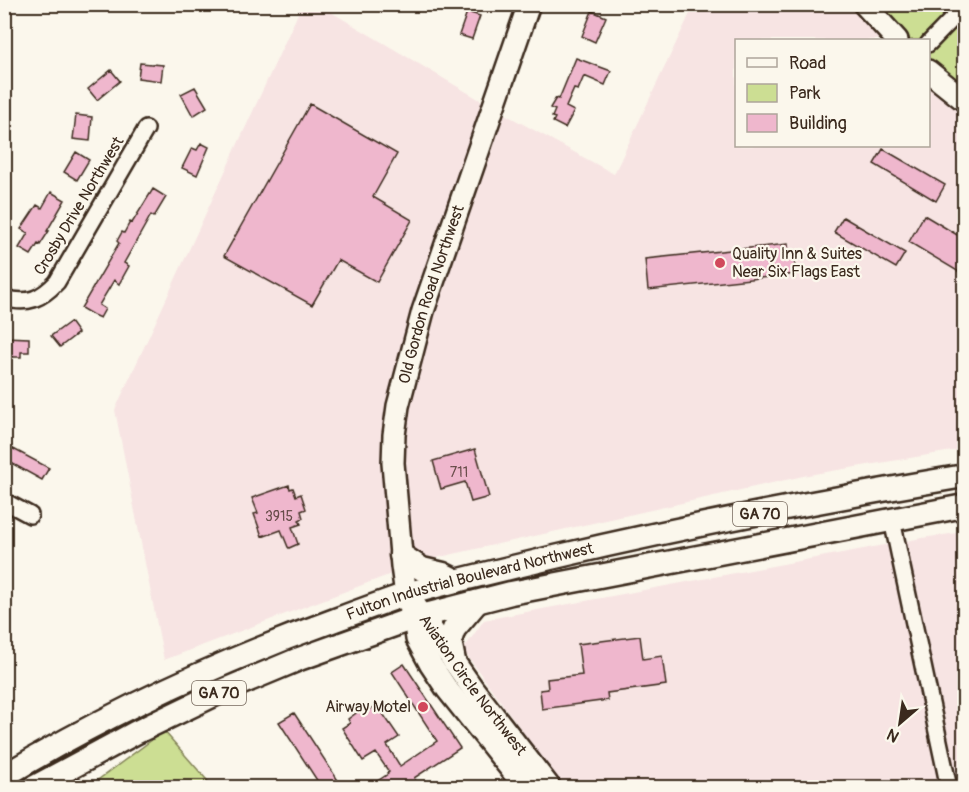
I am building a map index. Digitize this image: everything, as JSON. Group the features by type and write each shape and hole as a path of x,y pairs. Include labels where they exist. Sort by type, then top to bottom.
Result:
{"main road":[{"name":"Old Gordon Road Northwest","path":"406,595 393,463 398,406 423,311 529,4"},
{"path":"864,4 896,39"},
{"path":"930,73 964,100"},
{"name":"Fulton Industrial Boulevard Northwest","path":"4,776 120,712 205,672 284,639 406,595 660,533 884,489 964,476"},
{"name":"Fulton Industrial Boulevard Northwest","path":"33,788 135,733 220,692 298,659 419,617 511,593 964,506"},
{"path":"401,555 422,569 443,574 457,581"},
{"name":"Aviation Circle Northwest","path":"406,595 419,617 550,788"},
{"path":"454,661 450,641 454,629 477,602"},
{"name":"Aviation Circle Northwest","path":"419,617 417,639 431,665 447,689 526,788"}],"street":[{"path":"930,42 964,7"},
{"name":"Crosby Drive Northwest","path":"4,298 16,302 32,300 47,293 57,282 146,129"},
{"path":"4,501 30,515"},
{"path":"892,520 949,788"}],"shaded area":[{"path":"302,5 319,5 492,107 614,174 694,5 865,5 898,39 735,39 735,147 930,147 930,65 964,92 964,449 808,475 431,559 164,660 115,410"},
{"path":"964,532 964,787 563,787 463,650 484,620"}],"green space":[{"path":"866,5 964,5 964,92 930,65 930,39 898,39"},
{"path":"164,731 213,787 87,788"}],"building":[{"path":"592,11 606,17 595,42 582,36"},
{"path":"467,12 480,16 472,39 459,35"},
{"path":"576,58 611,71 605,85 584,76 578,90 574,89 566,107 574,111 565,128 553,122 555,118 552,117 555,110 550,108 556,98 559,99"},
{"path":"140,63 163,65 161,81 138,78"},
{"path":"111,70 120,81 97,100 88,89"},
{"path":"195,87 207,107 193,116 181,94"},
{"path":"310,104 397,154 373,197 412,220 377,282 338,260 312,305 224,256"},
{"path":"76,115 92,117 90,141 73,139"},
{"path":"201,143 209,147 197,175 182,168 192,148 197,150"},
{"path":"883,149 945,185 936,201 874,164"},
{"path":"76,152 89,160 77,180 64,172"},
{"path":"153,189 166,197 154,217 151,215 124,263 129,266 119,284 114,280 99,305 105,309 100,318 93,315 81,308 119,243 117,241 122,232 124,233 130,222 132,223"},
{"path":"51,192 65,200 47,231 49,231 31,255 19,248 28,233 21,229 37,205 42,208"},
{"path":"924,215 964,239 964,275 909,242"},
{"path":"843,217 905,253 896,268 834,232"},
{"name":"Quality Inn & Suites Near Six Flags East","path":"788,244 789,252 793,252 796,274 648,290 645,259"},
{"path":"70,322 78,333 60,347 51,336"},
{"path":"4,337 29,338 29,352 21,352 21,357 9,357 9,352 4,352"},
{"path":"4,444 49,468 42,480 4,459"},
{"path":"475,449 489,497 471,502 465,482 441,489 433,461"},
{"path":"289,485 296,496 301,494 306,509 301,511 303,518 299,520 301,524 292,527 298,544 289,548 281,530 262,536 254,514 258,513 252,498"},
{"path":"640,636 643,659 662,656 666,685 607,693 608,700 542,709 540,690 548,689 547,679 582,675 578,644"},
{"name":"Airway Motel","path":"404,664 460,748 414,778 421,788 367,788 389,772 376,753 363,761 342,728 350,723 348,719 366,706 369,710 377,705 399,737 387,745 400,766 437,741 392,672"},
{"name":"Airway Motel","path":"294,713 343,788 322,788 279,722"}],"place":[{"name":"Quality Inn & Suites Near Six Flags East","path":"720,263"},
{"name":"Airway Motel","path":"423,707"}]}
